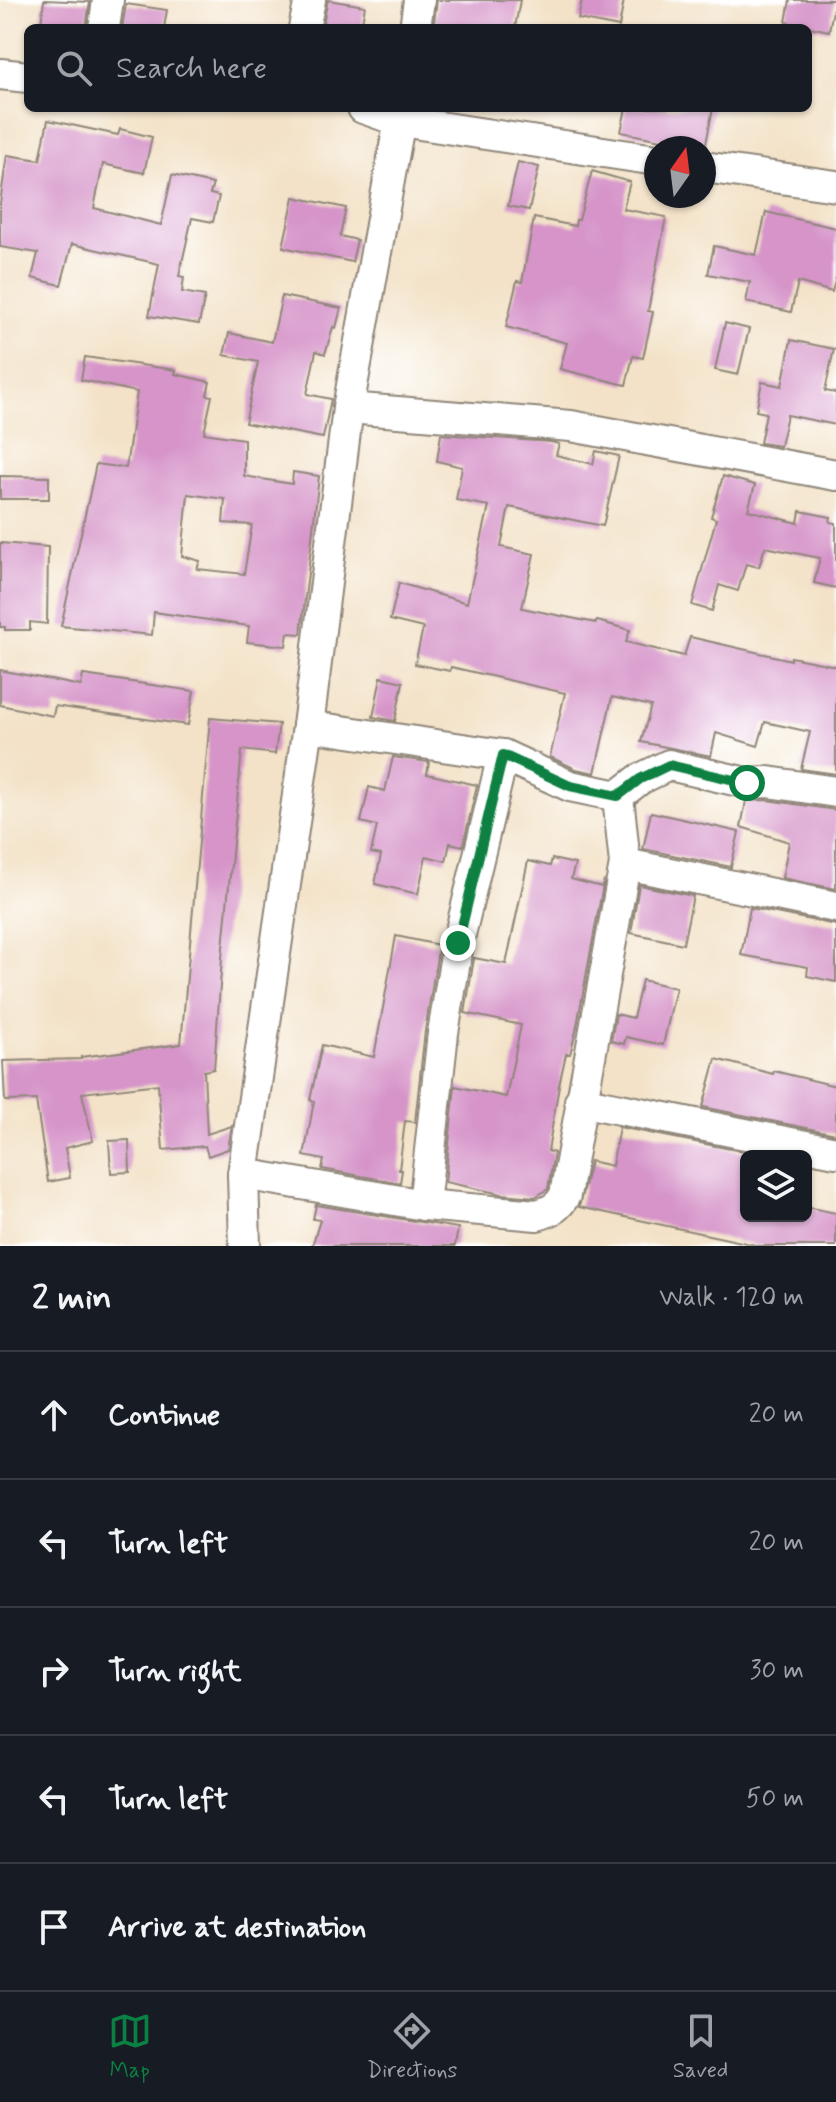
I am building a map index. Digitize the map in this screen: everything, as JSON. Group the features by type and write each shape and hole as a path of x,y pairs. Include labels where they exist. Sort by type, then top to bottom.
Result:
{"street":[{"path":"105,24 108,0"},
{"path":"305,24 310,0"},
{"path":"416,24 419,0"},
{"path":"0,74 24,77"},
{"path":"245,1246 243,1174 308,726 348,408 401,114 644,158"},
{"path":"716,169 836,186"},
{"path":"348,408 571,426 836,475"},
{"path":"308,726 503,755 570,786 618,796 640,779 669,765 747,783 768,782 836,792"},
{"path":"424,1205 458,943 503,755"},
{"path":"243,1174 424,1205 537,1215 560,1205 565,1195 625,864 618,796"},
{"path":"625,864 836,907"},
{"path":"580,1101 836,1152"}],"building":[{"path":"44,0 90,2 87,24 41,23"},
{"path":"328,0 365,6 362,24 323,24"},
{"path":"437,0 520,0 516,24 434,24"},
{"path":"582,0 624,0 620,24 578,19"},
{"path":"790,0 835,0 829,31 812,27 812,24 786,22"},
{"path":"126,4 167,10 165,24 123,24"},
{"path":"625,112 712,112 708,136 644,137 621,132"},
{"path":"48,120 118,135 120,129 152,137 144,173 103,164 94,208 161,225 172,175 213,184 210,194 219,196 213,222 192,218 179,276 184,277 182,292 205,296 199,324 149,316 159,264 72,244 61,285 32,278 38,253 0,247 0,203 7,155 40,160"},
{"path":"518,162 539,167 529,210 508,206"},
{"path":"592,171 630,182 623,209 666,217 648,311 653,312 643,358 633,356 626,385 560,369 567,343 506,327 517,281 522,282 534,218 575,226"},
{"path":"294,197 346,208 340,236 357,240 352,262 283,247"},
{"path":"766,212 836,228 836,277 832,292 798,282 791,312 746,302 750,282 708,274 714,246 756,255"},
{"path":"282,296 341,308 325,354 316,351 307,394 331,399 323,438 245,423 258,362 224,355 229,333 272,342"},
{"path":"725,323 749,329 738,375 715,370"},
{"path":"791,340 834,349 825,391 836,393 836,425 787,415 780,446 760,443 766,413 756,411 762,382 782,386"},
{"path":"85,357 176,370 175,374 210,382 207,395 212,396 204,433 244,439 244,476 292,484 293,472 319,476 301,634 288,633 286,646 247,642 249,626 154,612 152,635 61,626 96,464 126,468 137,392 81,380","holes":["188,494 225,499 223,523 252,525 244,574 197,569 200,561 182,556"]},
{"path":"441,434 551,442 559,444 556,455 593,464 596,451 619,456 603,526 509,507 501,547 534,554 522,608 630,630 626,642 684,656 690,637 791,660 791,657 836,666 836,774 801,769 810,732 765,722 758,746 716,733 711,756 641,742 651,706 612,697 595,773 576,769 550,757 565,693 451,667 450,671 415,664 423,628 390,620 399,583 467,603 489,506 456,500 462,467 437,461"},
{"path":"0,476 49,477 49,499 0,499"},
{"path":"723,476 755,485 748,510 798,523 800,511 831,517 830,522 836,523 836,588 814,583 820,558 765,547 759,567 746,564 738,591 719,585 712,611 692,605 716,519 711,517"},
{"path":"0,543 48,547 47,624 30,622 30,630 5,630 5,627 0,627"},
{"path":"0,670 81,686 83,675 194,691 188,725 55,706 53,716 0,705"},
{"path":"381,677 403,682 395,721 373,717"},
{"path":"210,718 279,724 275,754 242,750 214,1069 204,1071 207,1134 232,1126 228,1149 208,1156 205,1146 163,1150 158,1084 82,1093 93,1141 65,1148 70,1178 48,1182 36,1100 5,1101 3,1061 81,1059 181,1044"},
{"path":"393,757 429,762 427,774 477,785 463,846 450,843 446,861 426,856 418,894 375,884 381,855 371,853 377,826 361,822 369,787 385,791"},
{"path":"767,800 836,810 836,889 782,878 789,842 741,827 746,801"},
{"path":"651,812 739,832 731,867 643,849"},
{"path":"552,859 575,864 571,879 602,887 604,880 576,1031 570,1054 566,1054 559,1085 548,1151 554,1153 548,1189 535,1197 501,1194 445,1182 455,1086 506,1097 521,1025 465,1013 474,958 506,964 528,861 550,866"},
{"path":"639,885 693,896 683,944 631,933"},
{"path":"750,908 836,925 836,982 807,976 808,967 741,955"},
{"path":"396,936 439,945 415,1122 405,1121 400,1183 322,1169 324,1160 304,1156 314,1101 310,1100 322,1045 374,1057"},
{"path":"642,980 676,988 663,1045 626,1037 624,1044 611,1041 616,1014 633,1018"},
{"path":"716,1059 836,1086 836,1134 703,1107"},
{"path":"619,1127 740,1151 740,1222 812,1222 812,1208 836,1213 836,1246 760,1246 579,1207 590,1161 612,1166"},
{"path":"129,1140 130,1172 111,1173 109,1141"},
{"path":"316,1205 458,1228 455,1246 312,1246 320,1220 313,1219"}],"route":[{"path":"458,943 503,755 570,786 599,794 618,796 640,779 669,765 747,783"}]}
